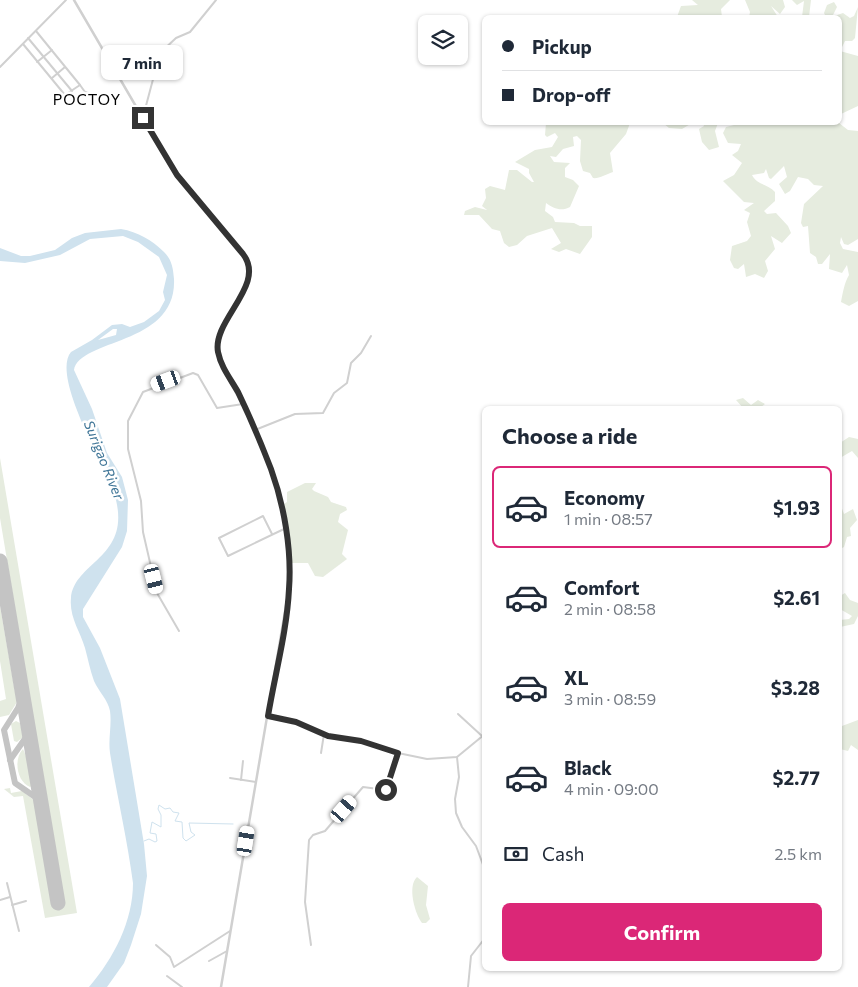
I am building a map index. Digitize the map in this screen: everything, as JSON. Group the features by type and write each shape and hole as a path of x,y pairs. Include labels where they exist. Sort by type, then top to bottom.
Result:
{"street":[{"path":"0,68 66,0"},
{"path":"74,0 177,175 249,264 248,280 219,336 217,347 224,370 255,430 274,479 285,528 290,574 289,598 221,987"},
{"path":"143,118 160,53 176,38 190,32 216,0"},
{"path":"36,30 85,92 95,95"},
{"path":"28,38 72,91"},
{"path":"23,44 65,95 80,84"},
{"path":"38,62 52,50"},
{"path":"52,78 66,67"},
{"path":"255,430 298,413 323,413 334,393 347,383 351,363 362,353 371,336"},
{"path":"179,631 159,598 152,574 143,532 141,501 128,449 128,421 143,392 193,372 198,375 217,408 243,404"},
{"path":"272,534 263,516 219,538 228,556 285,528"},
{"path":"458,714 482,733"},
{"path":"268,716 296,722 324,734 361,741 398,753 428,759 457,757 482,737"},
{"path":"321,753 324,734"},
{"path":"311,945 305,902 309,840 314,834 325,831 363,787 386,790 398,753"},
{"path":"457,757 459,777 455,799 456,813 462,827 476,846 482,862"},
{"path":"242,780 244,761"},
{"path":"230,778 256,782"},
{"path":"7,883 19,931"},
{"path":"0,900 11,897"},
{"path":"12,905 26,901"},
{"path":"156,945 169,956 174,967 230,931"},
{"path":"468,987 471,956 482,942"},
{"path":"209,961 227,951"},
{"path":"167,976 182,987"}],"shaded area":[{"path":"692,0 730,0 721,9 722,15 678,15 681,6 698,5"},
{"path":"745,0 783,0 785,7 780,14 771,6 777,15 749,15"},
{"path":"792,0 811,0 809,15 802,15 804,1 797,5"},
{"path":"834,2 837,7 833,15 825,15 827,5"},
{"path":"858,7 855,38 852,41 845,41 842,47 842,15 837,15 843,13 850,18 854,16"},
{"path":"842,52 858,56 858,106 842,114"},
{"path":"546,125 629,125 626,134 610,153 613,172 593,178 590,173 583,171 580,161 581,140 577,136 573,137 574,146 563,149 556,157 550,156 554,162 570,163 565,168 565,177 573,180 579,186 570,207 557,209 546,203 545,211 553,217 555,222 592,226 592,237 580,254 566,249 559,252 551,249 561,243 552,228 527,236 517,245 509,247 504,243 500,231 492,229 479,215 464,215 465,211 475,207 487,210 482,206 486,198 485,189 490,186 505,190 509,170 517,170 534,182 529,169 515,162 535,150 552,147 558,137 555,133 547,137 545,135"},
{"path":"665,125 689,125 682,129 669,128"},
{"path":"717,125 715,131 719,147 709,150 702,142 699,129 704,126"},
{"path":"734,125 842,125 848,130 858,131 858,239 848,245 844,244 841,237 840,243 843,249 858,252 858,301 849,306 841,302 849,275 847,265 842,273 829,269 830,254 822,264 818,264 816,257 810,253 808,226 803,227 801,223 804,204 823,186 814,185 808,179 798,177 790,191 785,194 779,184 787,177 784,166 771,179 766,169 764,173 752,175 757,181 775,192 775,201 764,211 767,214 776,213 788,226 791,233 782,243 771,236 775,249 765,261 768,271 764,278 755,274 746,277 744,264 738,269 734,268 730,260 732,246 747,241 751,236 747,222 750,213 744,210 754,203 744,202 723,181 734,175 742,163 732,155 738,151 741,144 728,143 723,133 726,127"},
{"path":"743,398 751,405 758,400 765,404 762,406 741,406 736,400"},
{"path":"849,437 858,439 858,458 852,451 842,457 842,442"},
{"path":"0,458 77,913 45,918 23,796 14,797 4,789 10,788 11,793 22,791 35,801 53,904 64,902 0,518"},
{"path":"305,483 316,483 312,489 314,491 328,497 331,502 346,507 347,510 340,514 338,522 348,530 342,554 347,559 323,577 315,576 308,563 292,563 291,560 284,504 287,502 287,492"},
{"path":"842,508 844,514 853,509 857,520 850,528 851,536 847,537 842,548"},
{"path":"845,593 850,600 858,603 858,616 854,624 842,627 842,620 849,619 852,616 842,610 842,595"},
{"path":"0,606 15,692 17,692 17,702 9,715 0,717 0,701 6,699 0,661"},
{"path":"858,720 858,750 851,745 848,751 842,750 842,726"},
{"path":"16,721 20,723 23,737 17,742 14,741 11,724"},
{"path":"23,749 29,763 33,785 30,787 22,780 18,770 18,758"},
{"path":"417,877 428,886 426,905 430,919 426,923 422,923 419,919 413,900 414,881"}],"water":[{"name":"Surigao River","path":"121,229 144,237 167,255 172,264 174,279 171,301 160,317 145,329 93,352 80,360 74,370 92,409 107,453 122,477 128,500 127,531 122,547 83,609 83,617 100,648 120,699 144,844 147,876 141,914 131,945 124,963 107,987 89,987 114,951 126,925 130,911 133,883 110,753 110,711 94,681 85,648 73,618 71,598 74,586 81,576 109,547 115,535 118,519 116,500 74,402 68,382 67,364 71,352 92,340 112,325 122,324 130,327 144,322 159,311 165,300 163,292 167,275 159,257 138,242 123,236 90,239 60,255 25,263 0,261 0,248 21,256 30,256 55,250 72,238 85,233","holes":["113,329 117,329 116,335 98,340"]}],"waterway":[{"path":"144,841 149,839 157,841 156,834 150,833 152,822 161,827 159,805 179,813 175,821 182,822 183,838 186,841 195,835 191,832 189,823 233,824"}],"taxiway":[{"path":"23,695 18,708 4,730 15,783 41,801"},
{"path":"10,760 29,733"}],"runway":[{"path":"0,561 58,903"}],"district":[{"name":"POCTOY","path":"87,100"}],"route":[{"path":"143,118 177,175 243,254 250,266 248,280 219,336 217,347 224,370 238,393 271,469 280,499 284,522 290,574 289,598 268,716 296,722 328,736 361,741 398,753 386,790"}]}
